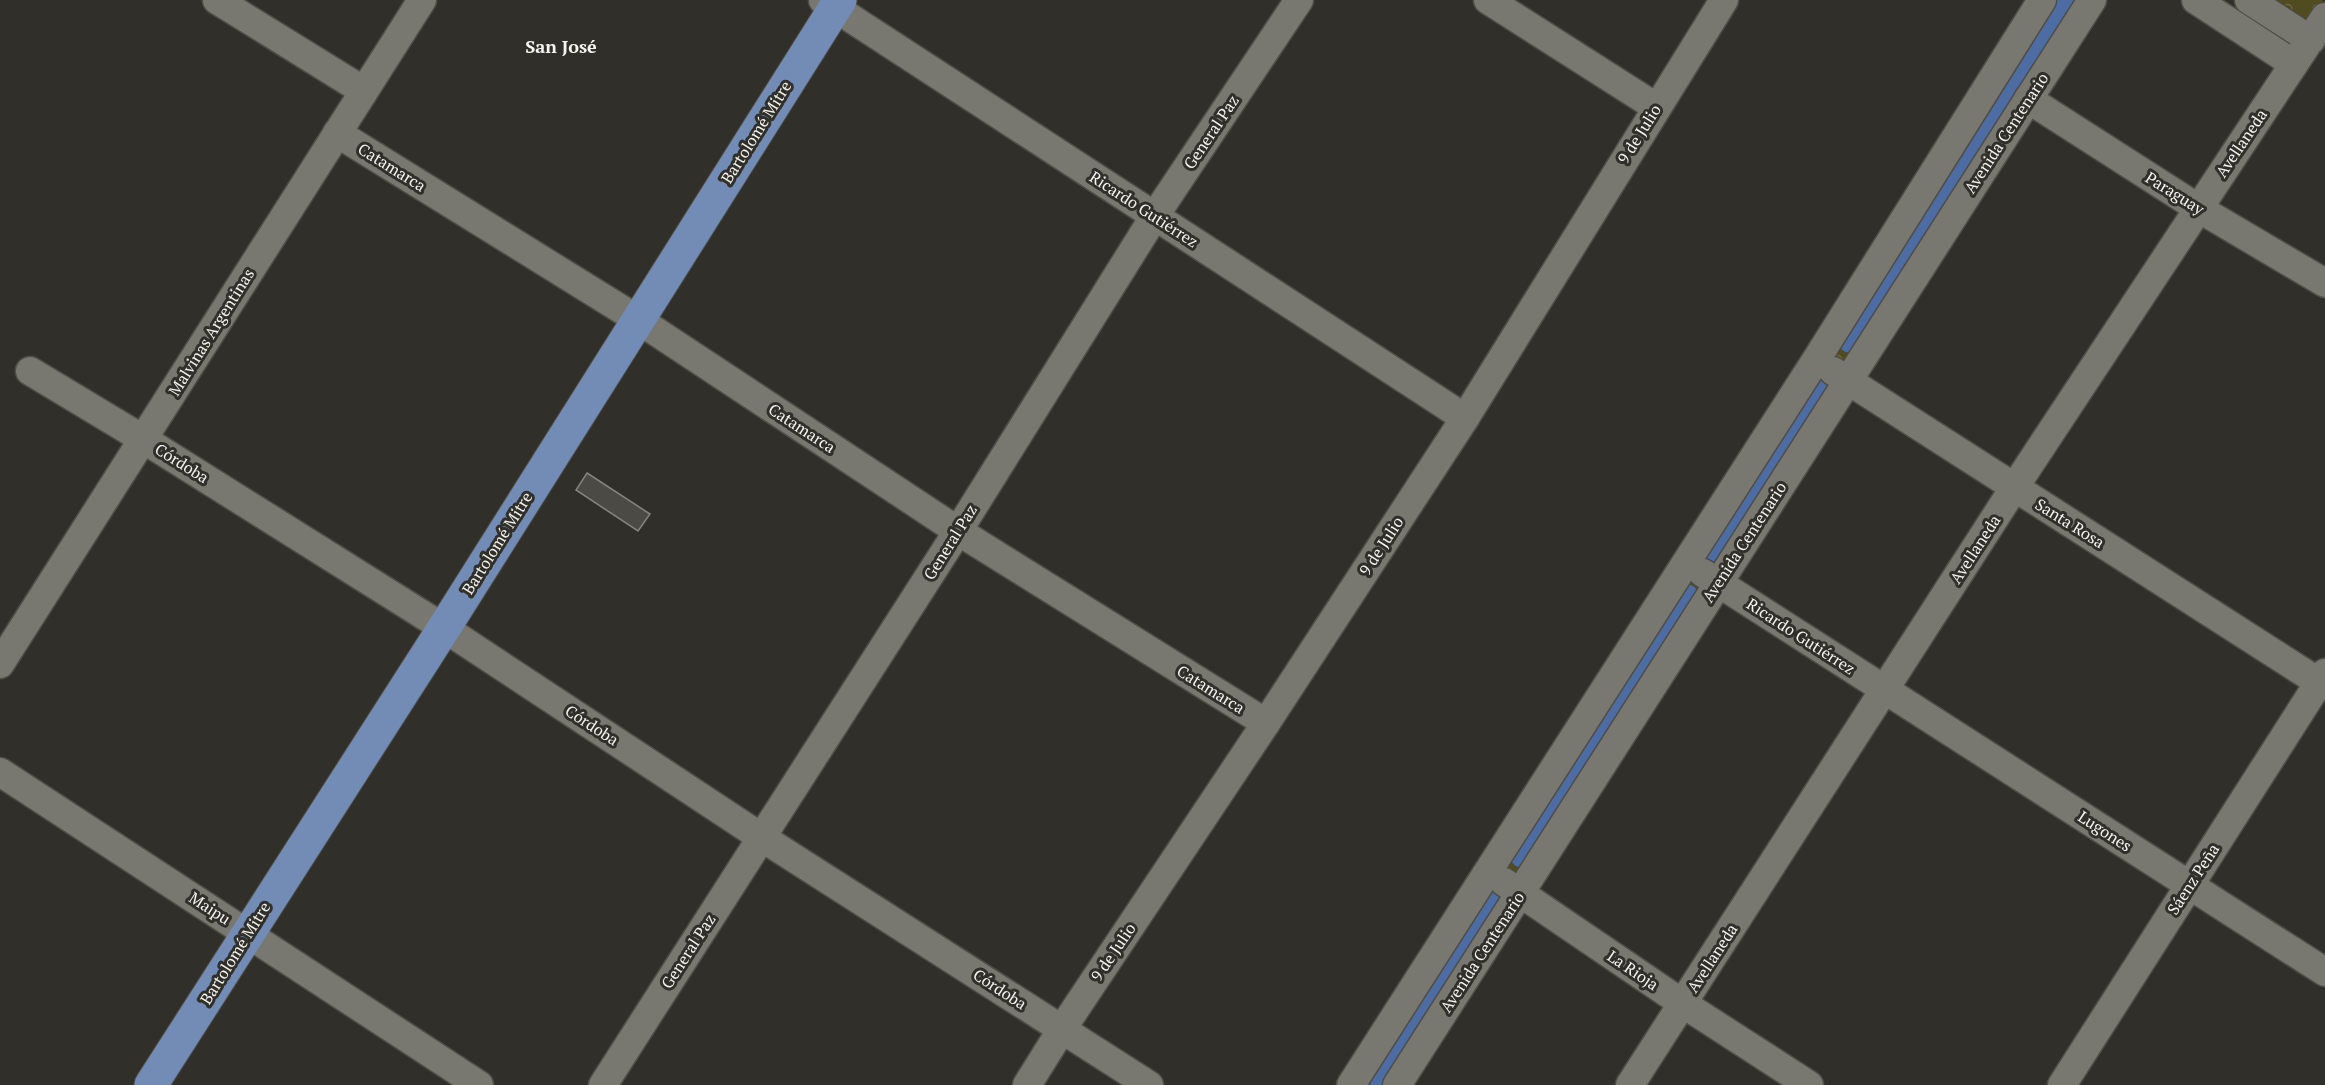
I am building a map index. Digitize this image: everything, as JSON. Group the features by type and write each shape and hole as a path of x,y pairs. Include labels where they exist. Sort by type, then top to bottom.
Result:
{"main road":[{"name":"Bartolomé Mitre","path":"151,1085 444,628 833,2"}],"street":[{"path":"217,0 364,91"},
{"name":"Malvinas Argentinas","path":"0,664 422,0"},
{"name":"General Paz","path":"603,1085 958,531 1154,217 1299,0"},
{"path":"1488,0 1656,107"},
{"name":"9 de Julio","path":"1027,1085 1465,418 1724,0"},
{"path":"1351,1085 1816,360 2042,0"},
{"name":"Avenida Centenario","path":"1397,1085 2092,0"},
{"path":"2196,0 2294,64"},
{"path":"2249,0 2318,28"},
{"name":"Ricardo Gutiérrez","path":"833,2 1154,217 1465,418"},
{"name":"Avellaneda","path":"1630,1085 2014,488 2318,28"},
{"name":"Paraguay","path":"2028,99 2198,208 2325,283"},
{"name":"Catamarca","path":"338,133 636,320 958,531 1266,723"},
{"name":"Santa Rosa","path":"1816,360 2014,488 2323,680"},
{"name":"Córdoba","path":"30,371 143,439 444,628 761,837 1149,1085"},
{"name":"Ricardo Gutiérrez","path":"1686,562 1885,691"},
{"name":"Sáenz Peña","path":"2062,1085 2323,680"},
{"name":"Lugones","path":"1885,691 2325,972"},
{"name":"Maipu","path":"0,772 479,1085"},
{"name":"La Rioja","path":"1488,871 1682,1003 1809,1085"}],"green space":[{"path":"2052,0 2086,0 1394,1085 1356,1085"},
{"path":"2277,0 2323,0 2310,21"}],"building":[{"path":"587,473 650,514 638,531 576,490"}],"waterway":[{"path":"1849,342 2067,0"},
{"path":"1715,552 1821,385"},
{"path":"1521,857 1688,595"},
{"path":"1375,1085 1494,898"}],"district":[{"name":"San José","path":"561,46"}]}
